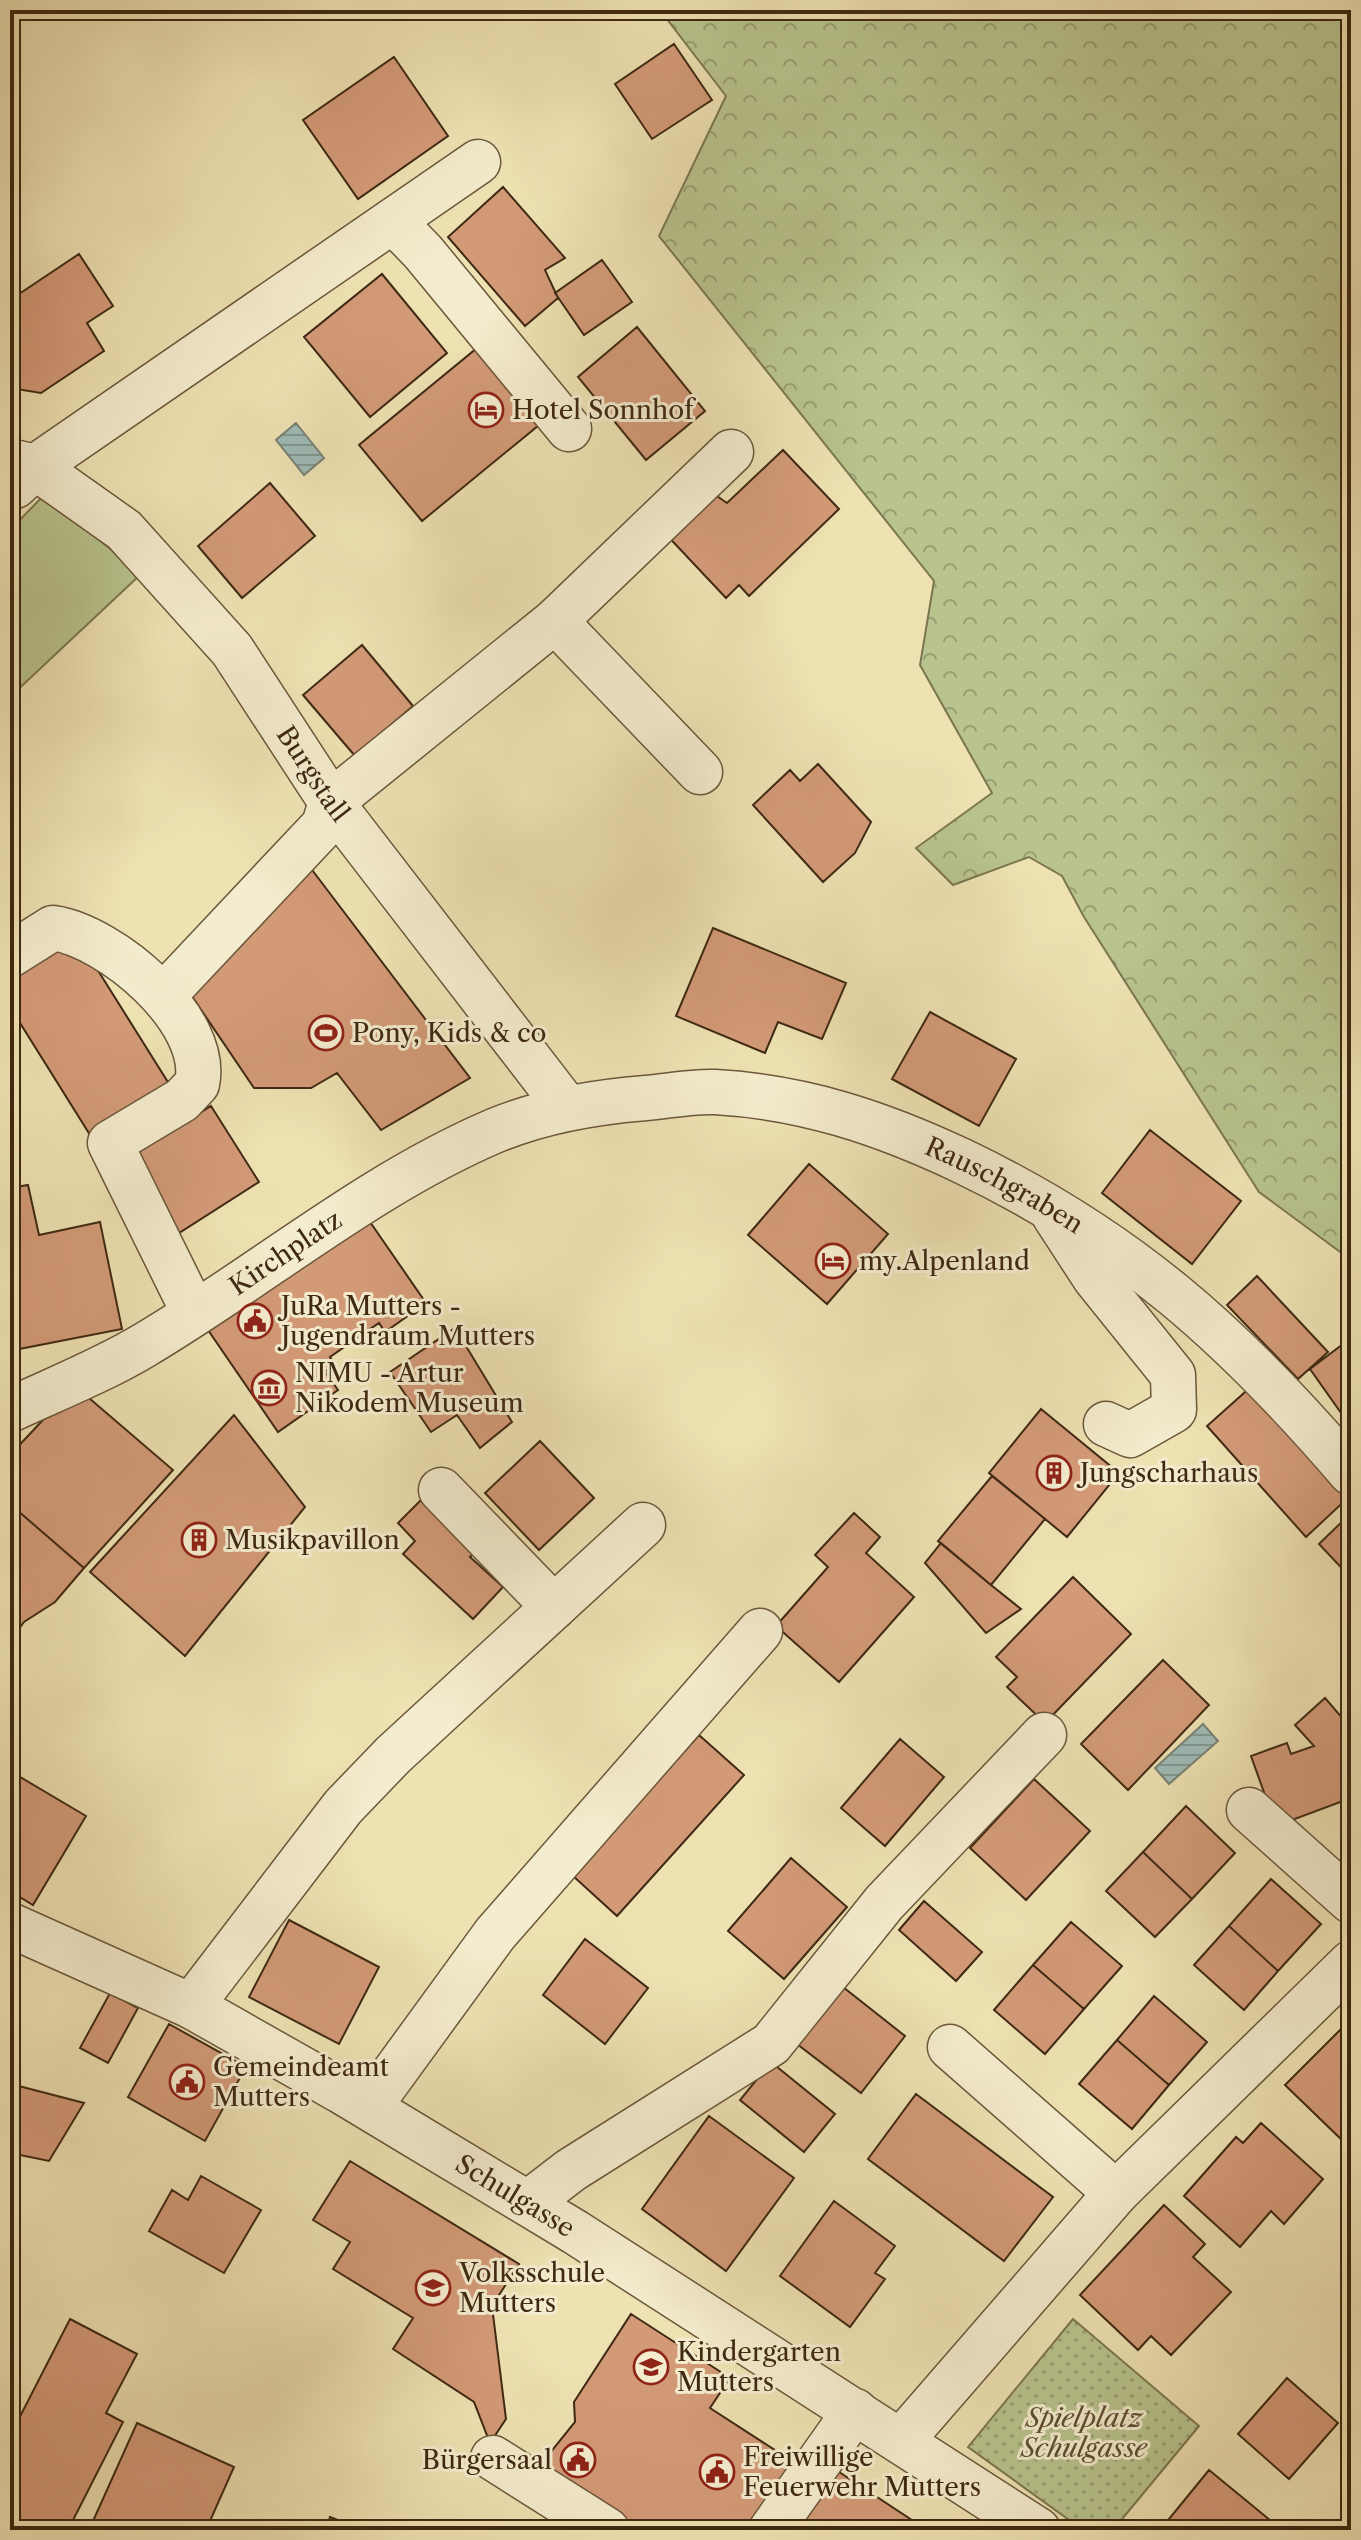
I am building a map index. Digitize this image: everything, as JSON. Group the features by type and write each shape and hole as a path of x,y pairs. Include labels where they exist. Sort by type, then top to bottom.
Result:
{"street":[{"name":"Burgstall","path":"478,162 18,473 124,530 232,650 331,802 567,1108"},
{"path":"393,221 423,252 569,429"},
{"path":"164,995 324,825 331,802 555,621 731,452"},
{"path":"555,621 700,772"},
{"path":"10,955 53,928 70,930 99,947 164,995 189,1037 199,1074 197,1084 182,1100 110,1143 194,1313"},
{"name":"Rauschgraben","path":"567,1108 711,1092 777,1098 836,1110 909,1136 1046,1203 1128,1256 1220,1332 1291,1403 1351,1473"},
{"name":"Kirchplatz","path":"10,1410 142,1347 407,1176 496,1130 567,1108"},
{"path":"1046,1203 1095,1278 1173,1375 1174,1410 1130,1435 1106,1424"},
{"path":"441,1490 554,1607"},
{"path":"191,2006 343,1807 393,1755 643,1525"},
{"path":"369,2107 495,1934 760,1631"},
{"path":"528,2203 571,2170 771,2044 884,1903 1044,1735"},
{"path":"1249,1810 1351,1901"},
{"name":"Schulgasse","path":"10,1925 191,2006 369,2107 528,2203 1038,2530"},
{"path":"901,2441 1116,2193 1351,1963"},
{"path":"950,2047 1116,2193"},
{"path":"771,2530 855,2411"},
{"path":"493,2458 607,2530"}],"green space":[{"path":"653,10 1351,10 1351,1260 1259,1192 1084,917 1062,876 1029,857 953,885 916,848 992,793 920,665 934,581 659,236 726,96 666,18"},
{"path":"44,495 141,574 10,697 10,530"},
{"name":"Spielplatz Schulgasse","path":"1073,2319 1199,2426 1113,2530 1083,2530 968,2447"}],"water":[{"path":"296,423 324,458 304,475 276,440"},
{"path":"1203,1724 1218,1741 1169,1784 1155,1768"}],"building":[{"path":"674,44 712,100 652,139 615,84"},
{"path":"394,57 448,136 358,199 303,120"},
{"path":"503,187 565,258 545,270 558,298 525,326 448,237"},
{"path":"79,254 113,306 87,323 104,351 41,393 10,388 10,300"},
{"path":"602,260 632,302 584,335 555,293"},
{"path":"382,274 447,353 370,417 304,337"},
{"path":"637,327 705,411 646,460 578,377"},
{"path":"488,339 550,416 422,521 359,445"},
{"path":"783,450 839,509 749,596 739,585 726,598 661,529 704,487 727,503"},
{"path":"270,483 315,536 242,598 198,546"},
{"path":"362,645 413,706 355,756 303,695"},
{"path":"818,764 871,822 855,853 823,882 753,805 790,770 800,781"},
{"name":"Pony, Kids & co","path":"303,858 470,1078 381,1130 337,1073 311,1088 254,1088 189,992"},
{"path":"713,928 846,983 822,1039 778,1022 765,1053 676,1016"},
{"path":"77,937 171,1087 92,1138 10,1007 10,979"},
{"path":"930,1012 1016,1059 979,1126 892,1079"},
{"path":"211,1106 259,1182 179,1233 130,1157"},
{"path":"1150,1130 1241,1201 1192,1264 1102,1193"},
{"path":"809,1164 888,1234 827,1304 748,1235"},
{"path":"28,1185 39,1235 100,1222 122,1329 14,1350 10,1331 10,1188"},
{"path":"368,1219 426,1303 385,1332 379,1323 330,1357 335,1365 325,1372 338,1390 278,1432 208,1330"},
{"path":"1257,1276 1328,1352 1298,1379 1227,1305"},
{"path":"455,1328 512,1422 480,1448 457,1415 431,1432 390,1372"},
{"path":"1351,1338 1351,1427 1310,1369"},
{"path":"1253,1385 1351,1495 1306,1537 1207,1426"},
{"path":"75,1386 173,1470 84,1568 10,1504 10,1455"},
{"name":"Jungscharhaus","path":"1041,1409 1119,1473 1067,1537 989,1473"},
{"name":"Musikpavillon","path":"234,1415 305,1507 185,1656 90,1572"},
{"path":"540,1441 594,1498 539,1550 485,1493"},
{"path":"992,1476 1045,1519 991,1585 938,1541"},
{"path":"429,1492 481,1546 470,1557 503,1587 473,1619 403,1554 415,1541 398,1523"},
{"path":"10,1504 84,1568 55,1602 24,1622 10,1641"},
{"path":"854,1513 880,1537 866,1553 914,1597 839,1682 776,1626 828,1567 815,1555"},
{"path":"1351,1513 1351,1578 1319,1544"},
{"path":"941,1543 1021,1609 986,1633 925,1563"},
{"path":"1073,1577 1131,1634 1045,1723 1007,1687 1017,1677 996,1657"},
{"path":"1163,1660 1209,1705 1128,1790 1081,1744"},
{"path":"1325,1698 1351,1728 1351,1798 1276,1826 1251,1756 1287,1743 1291,1754 1314,1746 1295,1725"},
{"path":"699,1735 744,1775 617,1916 573,1876"},
{"path":"900,1739 944,1777 885,1846 841,1808"},
{"path":"10,1771 86,1816 33,1905 10,1891"},
{"path":"1034,1779 1090,1831 1026,1900 970,1848"},
{"path":"1186,1806 1235,1853 1192,1899 1143,1852"},
{"path":"1143,1852 1192,1899 1155,1937 1106,1891"},
{"path":"791,1858 847,1907 784,1979 728,1931"},
{"path":"1271,1879 1321,1924 1278,1971 1229,1926"},
{"path":"924,1901 982,1952 956,1981 899,1930"},
{"path":"289,1920 379,1967 339,2044 249,1997"},
{"path":"1071,1922 1122,1966 1084,2009 1033,1965"},
{"path":"1229,1926 1278,1971 1244,2010 1194,1965"},
{"path":"585,1939 648,1988 605,2044 543,1995"},
{"path":"1033,1965 1084,2009 1045,2054 994,2010"},
{"path":"843,1987 905,2036 861,2093 797,2044"},
{"path":"110,1993 138,2008 108,2063 80,2048"},
{"path":"1154,1996 1207,2042 1169,2085 1117,2040"},
{"path":"1351,2019 1351,2137 1345,2143 1285,2085"},
{"name":"Gemeindeamt Mutters","path":"169,2024 246,2067 205,2141 128,2097"},
{"path":"1117,2040 1169,2085 1132,2129 1079,2084"},
{"path":"771,2062 835,2114 804,2152 740,2100"},
{"path":"11,2084 84,2103 49,2161 10,2153"},
{"path":"916,2094 1053,2197 1004,2261 868,2159"},
{"path":"709,2116 794,2178 726,2271 642,2209"},
{"path":"1261,2123 1323,2179 1284,2224 1271,2211 1240,2247 1184,2196 1236,2137 1243,2143"},
{"name":"Volksschule Mutters","path":"350,2161 519,2264 492,2306 506,2419 490,2443 474,2402 393,2349 413,2318 333,2269 350,2242 313,2220"},
{"path":"201,2176 261,2210 224,2273 149,2231 172,2190 188,2200"},
{"path":"834,2201 895,2246 875,2273 885,2279 850,2327 780,2276"},
{"path":"1164,2205 1205,2244 1193,2257 1231,2292 1171,2355 1151,2336 1138,2350 1080,2295"},
{"path":"631,2314 730,2378 710,2408 798,2465 756,2530 624,2530 562,2490 545,2459 575,2422 574,2402"},
{"path":"70,2319 137,2354 106,2413 123,2422 68,2530 12,2530 10,2436"},
{"path":"1287,2378 1338,2423 1289,2479 1238,2434"},
{"path":"137,2423 234,2467 206,2530 89,2530"},
{"path":"836,2470 927,2530 798,2530"},
{"path":"1209,2470 1282,2530 1160,2530"},
{"path":"330,2517 364,2530 326,2530"}],"place":[{"name":"Hotel Sonnhof","path":"486,410"},
{"name":"Pony, Kids & co","path":"326,1033"},
{"name":"my.Alpenland","path":"833,1261"},
{"name":"JuRa Mutters - Jugendraum Mutters","path":"255,1321"},
{"name":"NIMU - Artur Nikodem Museum","path":"269,1388"},
{"name":"Jungscharhaus","path":"1054,1473"},
{"name":"Musikpavillon","path":"199,1540"},
{"name":"Gemeindeamt Mutters","path":"187,2082"},
{"name":"Volksschule Mutters","path":"433,2288"},
{"name":"Kindergarten Mutters","path":"651,2367"},
{"name":"Bürgersaal","path":"578,2460"},
{"name":"Freiwillige Feuerwehr Mutters","path":"717,2472"}]}
